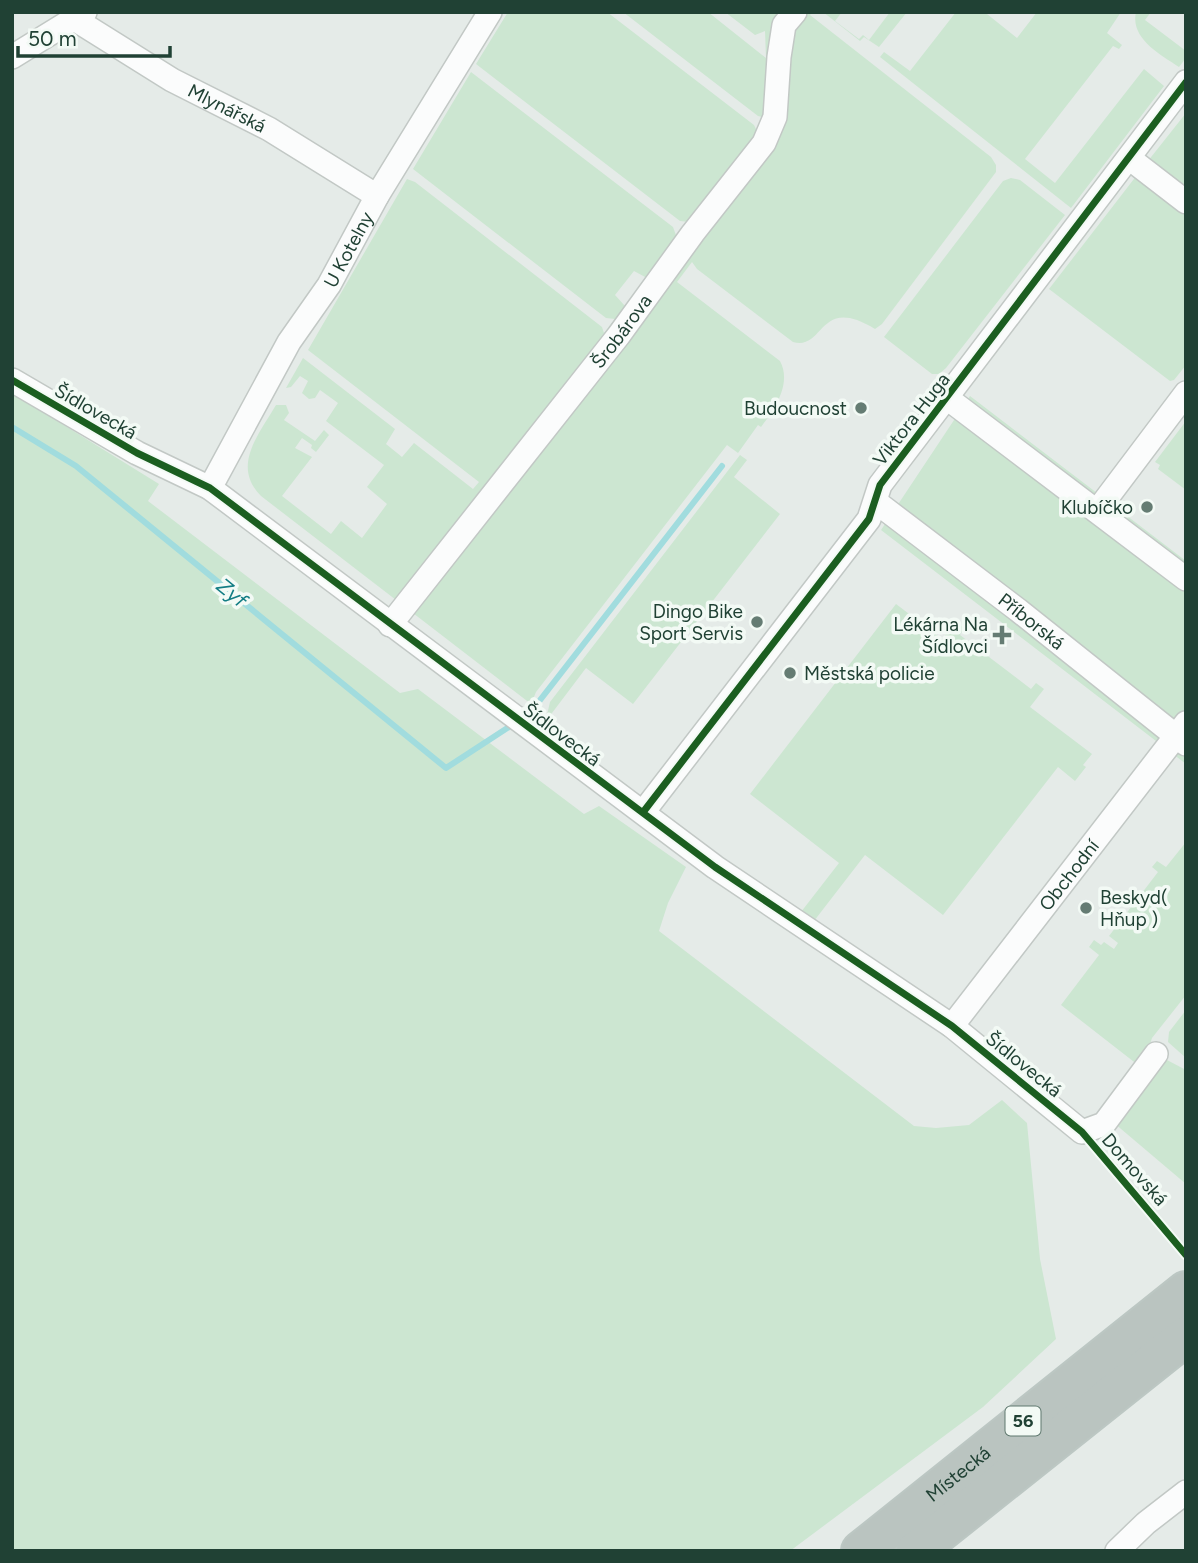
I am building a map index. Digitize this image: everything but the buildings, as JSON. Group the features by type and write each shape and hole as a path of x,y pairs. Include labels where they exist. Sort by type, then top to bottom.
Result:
{"highway":[{"name":"Místecká","path":"861,1551 1186,1292"},
{"name":"Místecká","path":"916,1551 1186,1336"}],"street":[{"name":"U Kotelny","path":"209,488 289,342 329,285 377,196 489,12"},
{"name":"Šrobárova","path":"390,625 619,335 693,233 764,143 775,117 784,25 795,12"},
{"name":"Mlynářská","path":"12,57 81,16 172,80 269,130 377,196"},
{"name":"Viktora Huga","path":"643,811 869,519 880,485 1186,82"},
{"path":"1129,158 1186,202"},
{"name":"Šídlovecká","path":"12,380 137,453 209,488 715,867 952,1026 1082,1132 1104,1124 1156,1054"},
{"path":"1097,511 1186,393"},
{"path":"947,398 1186,579"},
{"name":"Příborská","path":"876,502 1182,734"},
{"name":"Obchodní","path":"952,1026 1182,734"},
{"path":"1116,1551 1186,1492"}],"green space":[{"path":"508,12 607,12 754,125 757,131 762,117 623,12 708,12 766,58 765,31 755,35 725,12 812,12 810,15 991,157 996,165 996,172 882,324 875,329 856,320 843,318 832,320 803,343 793,342 697,269 692,262 677,282 780,361 784,378 780,396 761,427 758,425 738,453 727,445 536,692 531,704 261,496 252,485 248,473 248,462 256,439 276,405 286,405 289,413 284,420 315,441 324,430 329,435 316,452 311,448 312,445 302,438 295,448 312,457 282,496 331,534 341,521 362,538 387,504 367,487 384,465 326,421 338,403 320,390 315,398 309,399 302,393 308,381 300,376 291,387 286,388 303,358 395,429 386,444 402,457 414,443 473,489 479,482 308,350 407,179 415,182 602,327 604,333 615,319 606,318 413,169 471,72 673,227 677,238 689,222 680,221 476,64","holes":["634,271 647,278 625,306 615,295"]},
{"path":"823,12 842,12 835,21 859,39 863,35 869,40 890,12 907,12 879,47 864,37 860,41"},
{"path":"956,12 987,12 1017,38 1037,12 1121,12 1107,33 1122,45 1119,49 1113,46 1025,159 1055,183 1144,69 1164,86 1071,208 880,57 884,52 910,71"},
{"path":"1136,12 1151,12 1145,20 1186,51 1186,58 1179,67 1155,51 1142,37 1137,30"},
{"path":"1186,113 1186,198 1144,166"},
{"path":"1137,175 1186,213 1186,365 1174,380 1170,381 1049,289"},
{"path":"1011,178 1020,180 1065,215 946,368 939,374 932,374 884,337 1003,181"},
{"path":"12,393 159,484 148,501 400,693 418,689 584,814 599,806 686,867 668,903 659,931 914,1126 936,1128 969,1125 1002,1100 1027,1123 1040,1259 1056,1339 983,1407 790,1551 12,1551"},
{"path":"970,396 1186,561 1186,764 881,530"},
{"path":"1186,421 1186,490 1158,469 1160,465 1155,462"},
{"path":"740,455 747,460 734,477 780,514 633,704 586,668 549,717 547,715 550,702"},
{"path":"896,604 942,639 956,622 964,628 960,635 1031,689 1036,683 1044,689 1030,707 1092,754 1075,781 1058,767 943,915 865,855 814,921 801,912 839,863 750,794"},
{"path":"1186,842 1186,995 1152,1038 1144,1062 1138,1065 1061,1005 1099,955 1089,947 1094,940 1101,945 1104,942 1114,949 1118,943 1109,936 1158,872 1152,867 1157,861 1166,867"},
{"path":"1186,1010 1186,1058 1168,1042 1169,1032"},
{"path":"1167,1060 1186,1070 1186,1184 1114,1123 1159,1063"}],"waterway":[{"name":"Zyf","path":"12,427 76,466 446,768 515,723"},
{"path":"524,717 530,713 722,466"}],"cycle path":[{"path":"644,811 869,519 880,485 1186,82"},
{"name":"Domovská","path":"12,380 137,453 210,488 715,867 952,1026 1082,1132 1186,1255"}],"place":[{"name":"Budoucnost","path":"861,408"},
{"name":"Klubíčko","path":"1147,507"},
{"name":"Dingo Bike Sport Servis","path":"757,622"},
{"name":"Lékárna Na Šídlovci","path":"1002,635"},
{"name":"Městská policie","path":"790,673"},
{"name":"Beskyd( Hňup )","path":"1086,908"}]}
